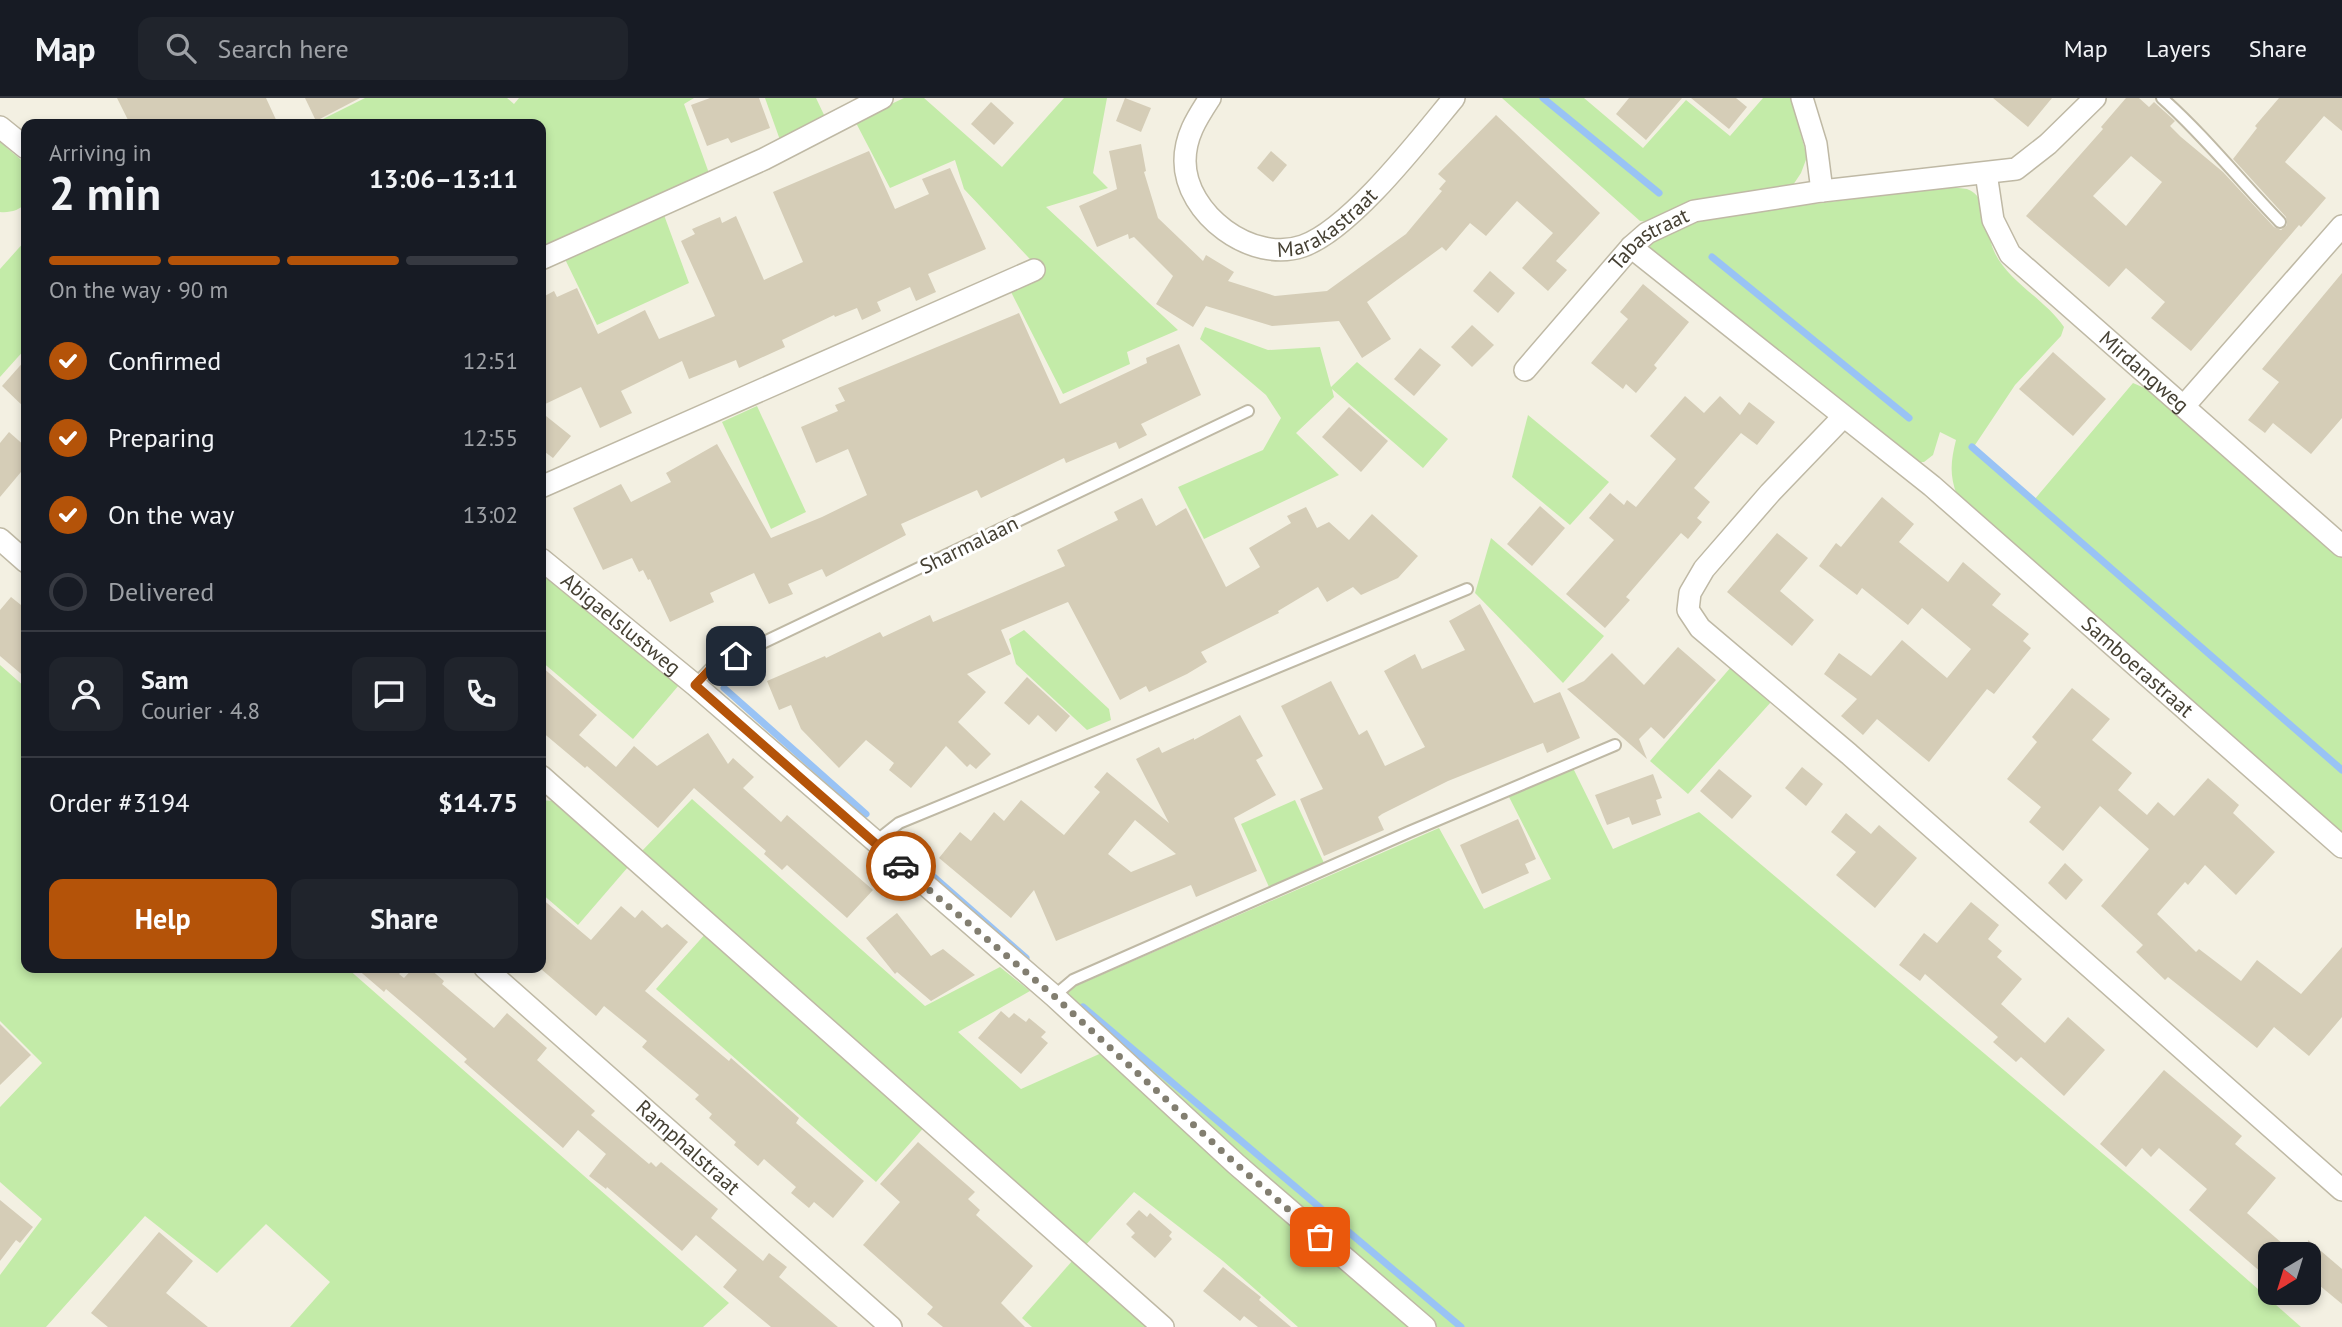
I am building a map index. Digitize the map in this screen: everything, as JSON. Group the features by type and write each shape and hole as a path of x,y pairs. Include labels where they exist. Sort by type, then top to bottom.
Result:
{"street":[{"path":"546,257 764,159 882,98"},
{"name":"Marakastraat","path":"1210,98 1189,132 1185,162 1189,185 1200,207 1218,225 1239,239 1278,249 1301,247 1329,233 1353,211 1454,98"},
{"path":"1802,98 1816,144 1822,191"},
{"name":"Tabastraat","path":"1525,370 1631,247 1647,233 1694,211 1822,191 2017,169 2048,144 2095,98"},
{"path":"0,127 21,144"},
{"name":"Mirdangweg","path":"1986,173 1993,220 2010,254 2342,546"},
{"path":"2184,406 2342,226"},
{"name":"Samboerastraat","path":"1631,247 1932,486 2342,847"},
{"path":"546,485 1034,270"},
{"path":"1843,417 1770,493 1704,569 1690,593 1688,610 1700,628 1849,754 2342,1190"},
{"path":"0,539 21,558"},
{"name":"Abigaelslustweg","path":"546,563 695,685 874,843 1054,996 1236,1164 1425,1327"},
{"path":"546,780 1163,1327"},
{"name":"Ramphalstraat","path":"491,973 891,1327"}],"lane":[{"path":"2162,98 2191,124 2239,180 2280,222"},
{"name":"Sharmalaan","path":"695,685 712,667 1248,411"},
{"path":"874,843 899,823 1467,589"},
{"path":"1054,996 1073,980 1615,745"}],"green space":[{"path":"365,98 507,98 514,104 519,98 694,98 684,104 710,176 546,249 546,119 323,119"},
{"path":"765,98 816,98 825,117 780,140"},
{"path":"904,98 924,98 1002,167 1064,98 1107,98 1093,173 1108,188 1046,207 1178,330 1127,352 1130,364 1063,394 1010,290 1044,274 964,189 955,160 890,188 855,121"},
{"path":"1502,98 1584,98 1643,148 1686,100 1730,136 1763,98 1791,98 1807,157 1793,185 1648,222 1640,221"},
{"path":"0,142 21,160 21,207 0,212"},
{"path":"1950,187 1967,189 1979,199 1986,216 1991,244 2000,262 2064,327 2061,336 2015,385 1973,448 2034,500 2133,383 2156,393 2342,558 2342,835 1957,495 1952,468 1956,440 1940,432 1933,455 1924,462 1911,462 1649,248 1654,240 1701,218"},
{"path":"664,215 689,283 597,325 563,255 644,220 646,224"},
{"path":"21,246 21,354 0,377 0,269"},
{"path":"1205,327 1268,350 1320,347 1331,387 1357,362 1448,439 1423,468 1332,389 1334,397 1296,433 1339,475 1204,539 1178,487 1263,450 1281,418 1266,395 1200,339"},
{"path":"757,406 806,512 771,529 722,422"},
{"path":"1528,415 1609,482 1570,525 1512,477"},
{"path":"1491,538 1604,636 1563,683 1475,593"},
{"path":"546,572 679,685 633,739 546,665"},
{"path":"1024,630 1109,709 1111,720 1087,730 1016,664 1009,639"},
{"path":"0,665 21,684 21,973 353,973 729,1303 703,1327 290,1327 330,1282 266,1224 217,1273 145,1216 46,1327 0,1327 0,1275 42,1219 0,1182 0,1107 42,1063 0,1021"},
{"path":"1731,667 1771,702 1688,794 1650,761"},
{"path":"1573,768 1613,849 1699,812 2148,1192 2258,1289 2258,1306 2277,1306 2301,1327 1436,1327 1244,1163 1064,997 1073,987 1439,828 1484,909 1551,879 1509,797"},
{"path":"692,799 925,1006 1000,967 1030,991 958,1032 1021,1089 1106,1051 1416,1327 1298,1327 1223,1261 1134,1192 1083,1248 640,853"},
{"path":"546,800 553,801 628,867 578,925 546,897"},
{"path":"1295,800 1324,863 1269,887 1241,824"},
{"path":"707,932 926,1125 876,1182 656,989"},
{"path":"1073,1260 1149,1327 1032,1327 1022,1318"}],"building":[{"path":"117,98 266,98 276,119 128,119"},
{"path":"305,98 360,98 320,119 315,119"},
{"path":"710,98 759,98 770,128 731,143 728,138 707,146 691,105"},
{"path":"1125,98 1151,108 1141,132 1116,121"},
{"path":"1629,98 1682,98 1646,140 1616,114"},
{"path":"1691,98 1736,98 1747,107 1729,129"},
{"path":"1993,98 2052,98 2028,127"},
{"path":"2126,98 2139,98 2149,107 2154,102 2175,121 2170,126 2223,172 2274,227 2281,230 2287,225 2286,217 2233,159 2257,128 2255,126 2279,98 2342,98 2342,131 2324,116 2285,162 2326,198 2301,227 2299,225 2191,351 2151,318 2165,302 2126,268 2109,287 2026,216 2103,129 2101,127","holes":["2131,156 2162,182 2126,226 2093,196"]},
{"path":"991,102 1014,123 994,145 971,124"},
{"path":"1496,115 1600,213 1556,261 1567,270 1548,291 1522,268 1553,233 1517,201 1486,236 1470,223 1446,251 1442,247 1367,302 1391,339 1362,358 1339,321 1272,326 1206,306 1193,327 1156,304 1173,276 1134,237 1129,239 1128,234 1097,247 1079,206 1117,189 1109,151 1141,144 1144,172 1158,218 1203,261 1206,255 1234,272 1228,281 1275,296 1327,291 1406,234 1442,191 1439,189 1446,181 1438,174"},
{"path":"869,151 895,209 929,194 922,179 950,168 986,249 928,274 936,292 916,301 910,287 877,302 881,311 862,320 857,308 835,317 834,315 782,340 785,347 739,368 736,360 689,379 682,361 621,391 632,413 600,428 581,387 546,404 546,295 554,291 557,297 577,288 598,334 645,310 659,339 715,316 681,241 695,234 692,229 720,217 722,223 736,216 764,280 803,262 773,192"},
{"path":"1271,151 1287,165 1273,182 1257,168"},
{"path":"1490,271 1515,293 1498,313 1473,291"},
{"path":"2342,273 2342,418 2311,454 2273,423 2265,433 2248,420 2279,382 2262,369"},
{"path":"1643,284 1689,322 1654,365 1657,368 1636,393 1626,384 1623,389 1591,363 1628,319 1620,312"},
{"path":"1019,313 1060,404 1147,363 1146,358 1179,344 1201,395 1141,424 1147,435 1119,449 1116,442 1066,463 1064,458 981,498 977,490 901,524 906,535 826,577 822,569 788,584 793,594 769,604 754,573 710,593 714,602 670,622 650,579 648,580 643,570 639,572 632,558 603,570 573,508 621,484 631,502 671,482 666,473 717,444 771,538 867,495 848,449 816,463 801,427 838,411 835,405 845,401 838,388"},
{"path":"1472,325 1494,345 1472,367 1451,347"},
{"path":"1420,348 1441,365 1414,396 1394,379"},
{"path":"2053,352 2106,399 2073,436 2019,389"},
{"path":"21,365 21,404 2,386"},
{"path":"1685,396 1704,413 1720,396 1740,415 1749,402 1775,422 1757,445 1741,433 1694,488 1710,502 1697,518 1702,522 1688,539 1681,533 1626,597 1630,600 1605,628 1566,594 1614,540 1589,518 1610,493 1624,505 1627,500 1636,507 1676,459 1650,436"},
{"path":"1349,407 1388,441 1361,472 1322,437"},
{"path":"546,416 571,436 553,458 546,453"},
{"path":"9,432 21,443 21,472 0,497 0,443"},
{"path":"1882,497 1914,524 1899,542 1948,582 1963,562 2001,594 1992,605 2029,634 2023,641 2031,648 1994,694 1987,689 1929,762 1877,719 1863,735 1841,716 1857,699 1824,674 1839,653 1871,676 1902,640 1947,678 1971,649 1922,608 1908,625 1862,588 1857,595 1819,566 1836,543 1841,547"},
{"path":"1142,498 1156,526 1186,508 1226,587 1260,567 1249,548 1291,523 1287,516 1306,507 1317,528 1329,522 1349,540 1372,514 1418,556 1398,578 1361,595 1353,587 1327,602 1318,587 1278,611 1279,613 1201,652 1207,662 1187,674 1149,692 1146,686 1120,700 1068,602 1001,630 1011,654 967,674 986,692 958,722 991,754 976,769 970,764 967,767 946,746 911,788 889,770 894,763 866,740 839,768 801,729 791,705 779,710 767,681 825,656 826,658 880,632 883,637 930,615 933,622 1065,566 1057,550 1118,520 1114,512"},
{"path":"1540,506 1565,528 1532,566 1507,544"},
{"path":"1777,533 1808,558 1780,591 1814,620 1792,646 1727,592"},
{"path":"11,597 21,605 21,674 0,656 0,610"},
{"path":"1480,604 1534,703 1560,692 1580,738 1547,753 1543,743 1448,781 1378,817 1384,830 1324,856 1300,799 1323,789 1281,706 1331,681 1359,735 1367,730 1385,766 1425,747 1384,671 1415,654 1422,669 1465,650 1449,621"},
{"path":"1678,647 1716,680 1664,739 1651,727 1639,739 1647,759 1567,689 1584,681 1612,653 1644,685"},
{"path":"546,670 597,715 579,735 616,767 634,746 657,766 708,733 728,764 733,758 754,777 743,788 781,822 787,815 873,890 847,918 787,865 782,870 764,854 766,851 694,788 658,828 587,766 585,768 546,735"},
{"path":"1027,677 1070,716 1056,732 1038,715 1029,725 1004,703"},
{"path":"2072,688 2110,719 2092,740 2132,773 2118,790 2147,815 2158,802 2174,816 2208,778 2239,805 2233,813 2275,852 2236,895 2205,865 2188,885 2185,882 2157,914 2196,952 2199,949 2241,981 2257,960 2301,994 2342,947 2342,1017 2309,1056 2274,1027 2257,1048 2168,977 2165,980 2136,952 2143,945 2101,906 2149,849 2100,806 2063,851 2029,822 2041,807 2007,779 2037,742 2032,737"},
{"path":"1240,715 1263,756 1256,760 1276,795 1234,818 1257,871 1196,897 1191,885 1056,941 1034,890 1011,918 939,858 960,832 971,841 994,812 1004,821 1021,800 1064,835 1100,792 1094,787 1107,772 1169,823 1136,759 1159,747 1162,753 1194,740","holes":["1135,820 1176,854 1131,872 1108,854"]},
{"path":"1802,767 1823,784 1806,806 1785,788"},
{"path":"1719,769 1752,796 1732,819 1700,791"},
{"path":"1653,774 1662,798 1656,800 1661,815 1632,825 1629,817 1607,825 1595,795"},
{"path":"1846,813 1871,834 1879,825 1917,858 1875,908 1836,875 1856,852 1831,832"},
{"path":"1518,819 1536,859 1525,864 1529,873 1482,894 1460,845"},
{"path":"2065,863 2083,880 2066,900 2048,883"},
{"path":"546,902 591,940 621,906 635,918 642,910 662,928 667,924 688,942 645,991 729,1061 731,1058 799,1118 796,1123 864,1181 833,1218 814,1202 809,1208 791,1193 796,1187 764,1159 758,1166 734,1145 736,1142 709,1118 712,1114 695,1099 699,1095 642,1047 647,1041 604,1006 596,1016 546,973"},
{"path":"1971,902 1999,925 1988,939 2002,951 1997,957 2022,979 2001,1004 2045,1043 2068,1017 2105,1050 2064,1096 2021,1057 2016,1062 1993,1042 1998,1037 1925,974 1920,981 1899,965 1924,933 1937,943"},
{"path":"897,913 931,956 943,949 975,975 931,1001 897,972 895,974 866,938"},
{"path":"362,973 400,973 404,978 408,973 435,973 444,981 442,984 494,1028 507,1013 547,1048 537,1060 595,1111 591,1115 649,1164 651,1162 656,1167 661,1162 718,1209 711,1218 763,1261 769,1253 787,1267 779,1277 838,1327 771,1327 723,1287 737,1270 696,1235 682,1251 607,1187 606,1189 589,1176 606,1154 578,1130 563,1148 464,1062 467,1059 420,1018 386,989 384,992"},
{"path":"1001,1011 1009,1018 1014,1013 1026,1022 1029,1018 1046,1032 1041,1037 1048,1043 1021,1074 978,1038"},
{"path":"0,1024 31,1055 0,1085"},
{"path":"2164,1070 2242,1136 2235,1144 2276,1178 2247,1213 2281,1242 2258,1242 2258,1270 2189,1210 2207,1189 2159,1148 2151,1157 2142,1148 2126,1167 2100,1144"},
{"path":"918,1142 975,1192 968,1199 980,1210 976,1215 1033,1266 1001,1303 1025,1327 943,1327 927,1314 933,1307 863,1245 900,1202 880,1184"},
{"path":"0,1200 33,1227 20,1243 16,1240 0,1261"},
{"path":"1139,1210 1147,1217 1150,1213 1172,1232 1169,1236 1172,1239 1155,1258 1131,1237 1135,1233 1126,1224"},
{"path":"159,1232 193,1261 166,1293 208,1327 108,1327 91,1313"},
{"path":"2321,1251 2342,1269 2342,1304 2321,1287"},
{"path":"1223,1267 1261,1297 1259,1300 1291,1327 1258,1327 1244,1316 1240,1321 1203,1291"}],"waterway":[{"path":"1543,98 1659,193"},
{"path":"1712,257 1909,418"},
{"path":"1972,447 2342,770"},
{"path":"724,688 866,814"},
{"path":"895,843 1026,958"},
{"path":"1083,1007 1461,1327"}],"way so far":[{"path":"901,866 1054,996 1236,1164 1320,1237"}],"route":[{"path":"736,656 712,667 695,685 901,866"}]}
